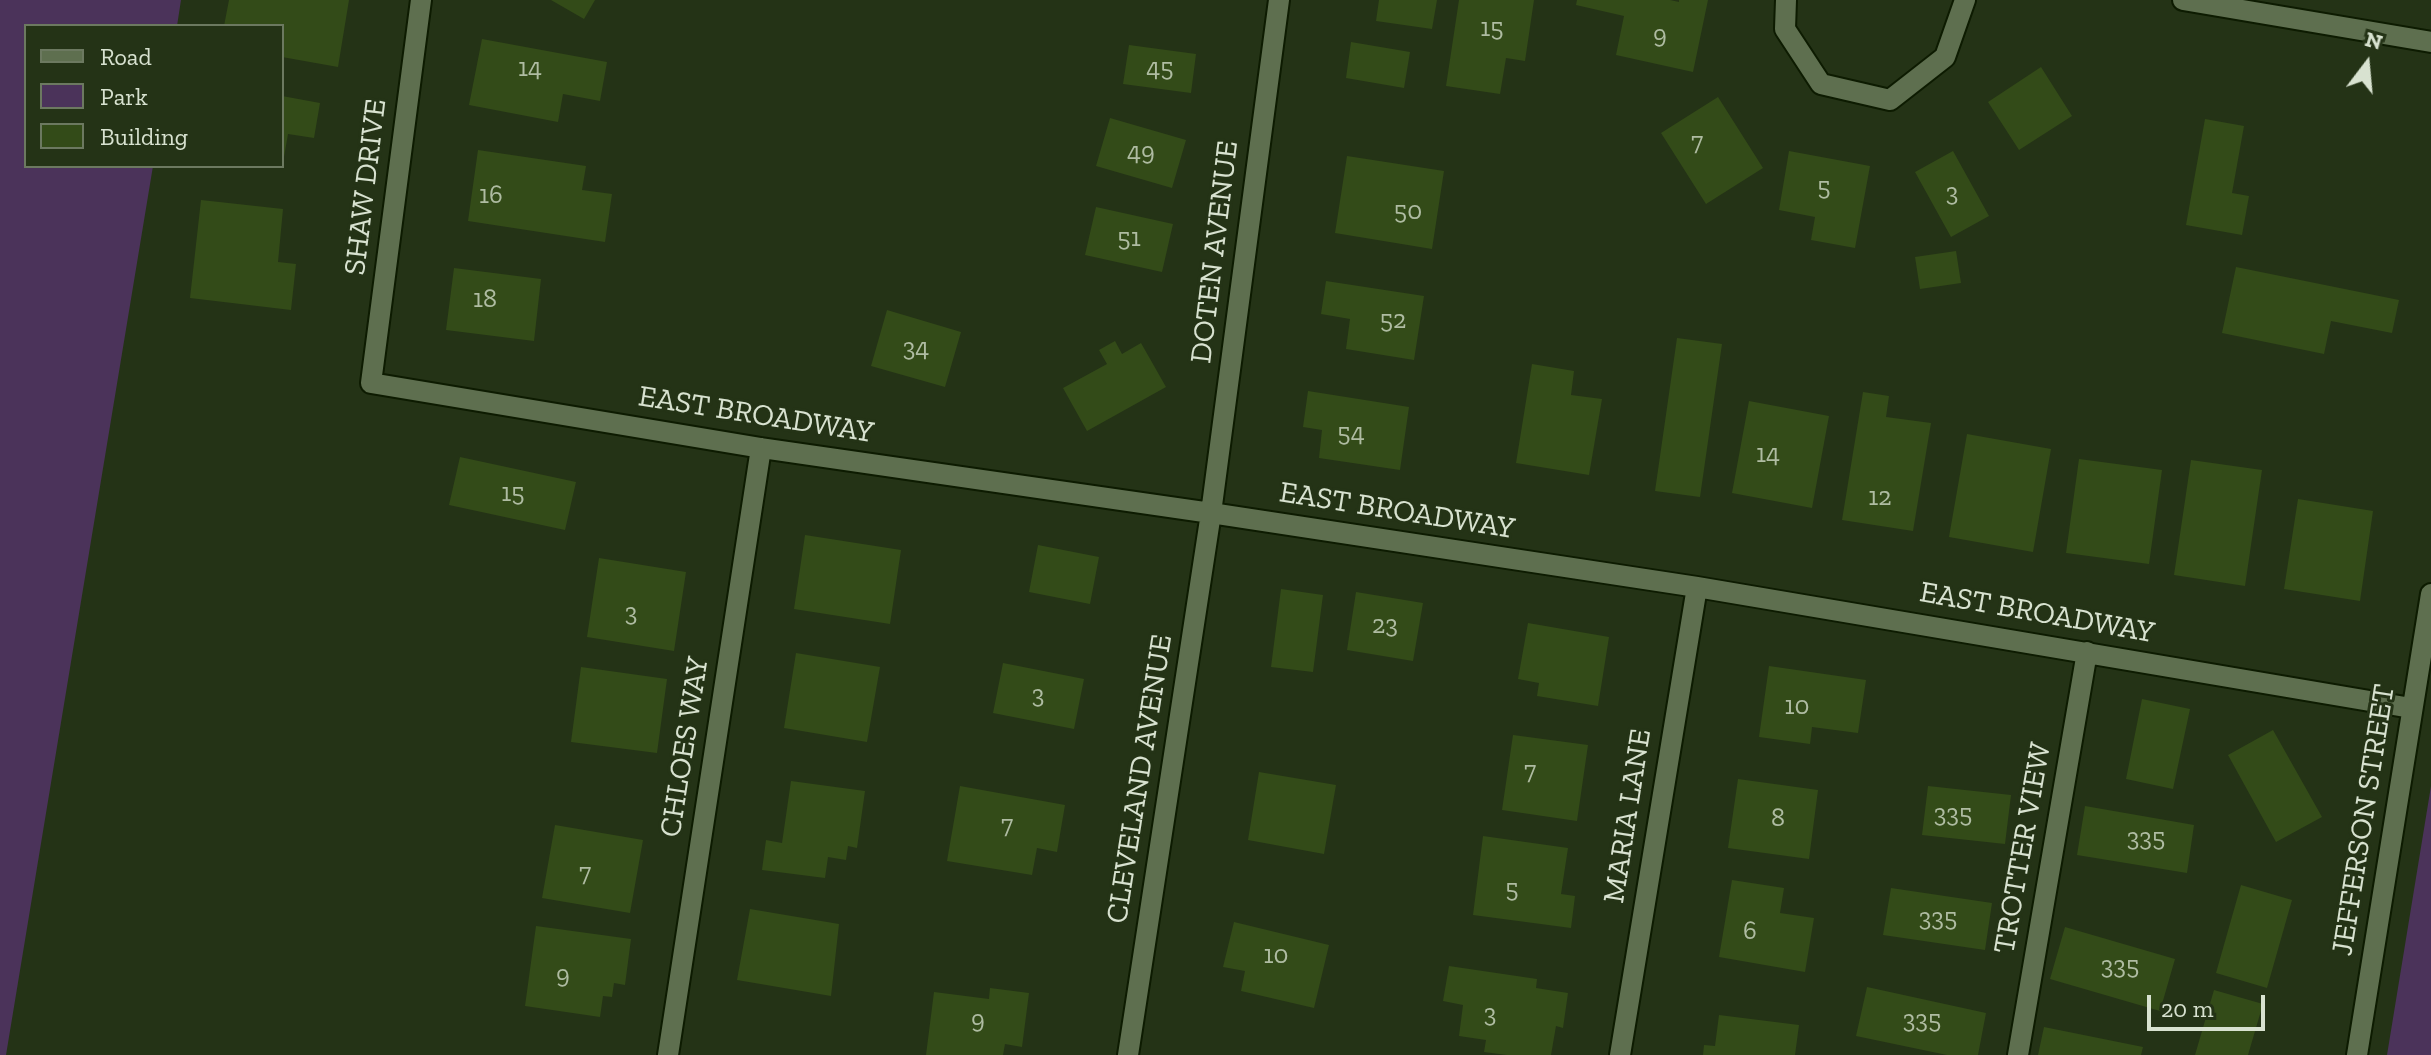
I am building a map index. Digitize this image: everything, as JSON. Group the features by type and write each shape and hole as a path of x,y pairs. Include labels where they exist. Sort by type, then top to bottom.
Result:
{"street":[{"name":"SHAW DRIVE","path":"371,383 421,0"},
{"name":"DOTEN AVENUE","path":"1211,513 1279,0"},
{"path":"1786,0 1785,29 1821,84 1890,100 1945,57 1965,0"},
{"path":"2183,0 2431,42"},
{"name":"EAST BROADWAY","path":"371,383 761,448 1697,587 2411,708"},
{"name":"CHLOES WAY","path":"668,1055 761,448"},
{"name":"CLEVELAND AVENUE","path":"1128,1055 1211,513"},
{"name":"MARIA LANE","path":"1620,1055 1697,587"},
{"name":"JEFFERSON STREET","path":"2357,1055 2431,594"},
{"name":"TROTTER VIEW","path":"2018,1055 2087,652"}],"green space":[{"path":"0,0 181,0 177,24 24,24 24,168 153,168 6,1055 0,1055"},
{"path":"2431,786 2431,1055 2387,1055"}],"building":[{"path":"229,0 349,0 338,67 284,57 284,24 224,24"},
{"path":"551,0 595,0 584,19"},
{"path":"1379,0 1437,0 1432,29 1376,21"},
{"path":"1459,0 1534,0 1525,61 1506,58 1500,94 1446,86"},
{"path":"1577,0 1708,0 1693,72 1616,55 1624,16 1576,5"},
{"path":"482,39 607,62 600,101 563,94 558,122 469,105"},
{"path":"1351,42 1410,52 1404,88 1346,78"},
{"path":"1129,45 1196,54 1191,93 1123,84"},
{"path":"2041,67 2072,116 2019,150 1988,102"},
{"path":"284,96 320,103 314,138 288,134 284,157"},
{"path":"1718,97 1763,168 1706,204 1661,133"},
{"path":"1110,118 1186,140 1172,188 1096,166"},
{"path":"2205,119 2244,126 2232,193 2249,196 2242,235 2186,225"},
{"path":"478,150 586,166 582,190 612,194 605,242 468,221"},
{"path":"1789,151 1870,166 1855,248 1811,240 1815,217 1779,210"},
{"path":"1953,151 1989,216 1951,237 1915,172"},
{"path":"1347,156 1444,171 1432,249 1335,233"},
{"path":"201,200 283,209 278,262 296,264 291,310 190,298"},
{"path":"1096,207 1173,224 1162,272 1085,255"},
{"path":"1956,251 1961,283 1920,289 1915,257"},
{"path":"2236,267 2399,300 2392,333 2331,321 2324,354 2222,333"},
{"path":"454,268 541,279 534,341 446,330"},
{"path":"1326,281 1424,296 1414,360 1346,349 1350,319 1321,314"},
{"path":"887,310 961,332 945,387 871,366"},
{"path":"1677,338 1722,344 1700,497 1655,491"},
{"path":"1115,341 1122,354 1141,343 1166,387 1087,431 1063,388 1107,364 1099,350"},
{"path":"1532,364 1574,371 1571,395 1602,399 1589,475 1516,463"},
{"path":"1308,391 1409,407 1400,470 1319,458 1322,430 1303,427"},
{"path":"1863,392 1889,396 1886,417 1931,423 1913,531 1842,520"},
{"path":"1749,401 1829,416 1812,508 1732,493"},
{"path":"1967,434 2051,449 2033,552 1949,537"},
{"path":"460,457 576,482 565,530 449,505"},
{"path":"2079,459 2162,470 2149,564 2066,553"},
{"path":"2191,460 2262,470 2245,586 2174,575"},
{"path":"2298,499 2373,511 2360,601 2284,589"},
{"path":"805,535 901,550 890,624 794,609"},
{"path":"1038,545 1099,557 1090,604 1029,592"},
{"path":"599,558 686,572 674,651 587,637"},
{"path":"1281,589 1323,595 1313,672 1271,667"},
{"path":"1356,592 1423,603 1413,661 1347,650"},
{"path":"1528,623 1609,637 1598,706 1537,696 1539,683 1518,679"},
{"path":"796,653 880,667 867,742 784,728"},
{"path":"1003,663 1084,679 1074,729 993,713"},
{"path":"1769,666 1866,680 1858,733 1812,727 1810,744 1759,737"},
{"path":"581,667 667,679 657,753 571,742"},
{"path":"2142,699 2190,709 2173,789 2126,779"},
{"path":"2273,730 2322,817 2276,842 2228,755"},
{"path":"1513,735 1588,745 1577,821 1502,810"},
{"path":"1259,772 1336,785 1324,854 1248,840"},
{"path":"1738,779 1818,790 1809,859 1728,848"},
{"path":"791,781 865,791 857,848 848,846 846,860 828,857 825,878 762,870 766,840 782,843"},
{"path":"960,786 1065,805 1057,852 1037,848 1032,875 947,861"},
{"path":"1928,786 2011,795 2005,844 1922,835"},
{"path":"2085,806 2194,825 2187,873 2077,855"},
{"path":"555,825 643,840 630,913 542,898"},
{"path":"1483,836 1568,848 1561,894 1575,896 1571,928 1473,915"},
{"path":"1732,880 1784,888 1780,913 1814,918 1805,972 1719,957"},
{"path":"2241,885 2292,900 2267,988 2216,973"},
{"path":"1891,888 1992,903 1985,950 1883,935"},
{"path":"750,909 839,924 831,996 737,980"},
{"path":"1234,922 1329,945 1314,1008 1241,991 1245,971 1223,967"},
{"path":"536,926 631,939 625,985 614,983 612,997 603,996 600,1017 525,1006"},
{"path":"2065,927 2175,959 2160,1011 2050,979"},
{"path":"1449,966 1537,979 1536,988 1568,993 1563,1028 1556,1026 1551,1055 1484,1052 1486,1040 1459,1036 1463,1005 1443,1001"},
{"path":"1867,987 1986,1013 1978,1055 1947,1055 1856,1036"},
{"path":"990,988 1029,993 1022,1047 1005,1044 1003,1055 926,1055 934,992 989,999"},
{"path":"2214,990 2263,1004 2248,1055 2195,1055"},
{"path":"1719,1015 1799,1025 1795,1055 1703,1055 1704,1045 1715,1046"},
{"path":"2044,1027 2143,1047 2141,1055 2038,1055"}]}
